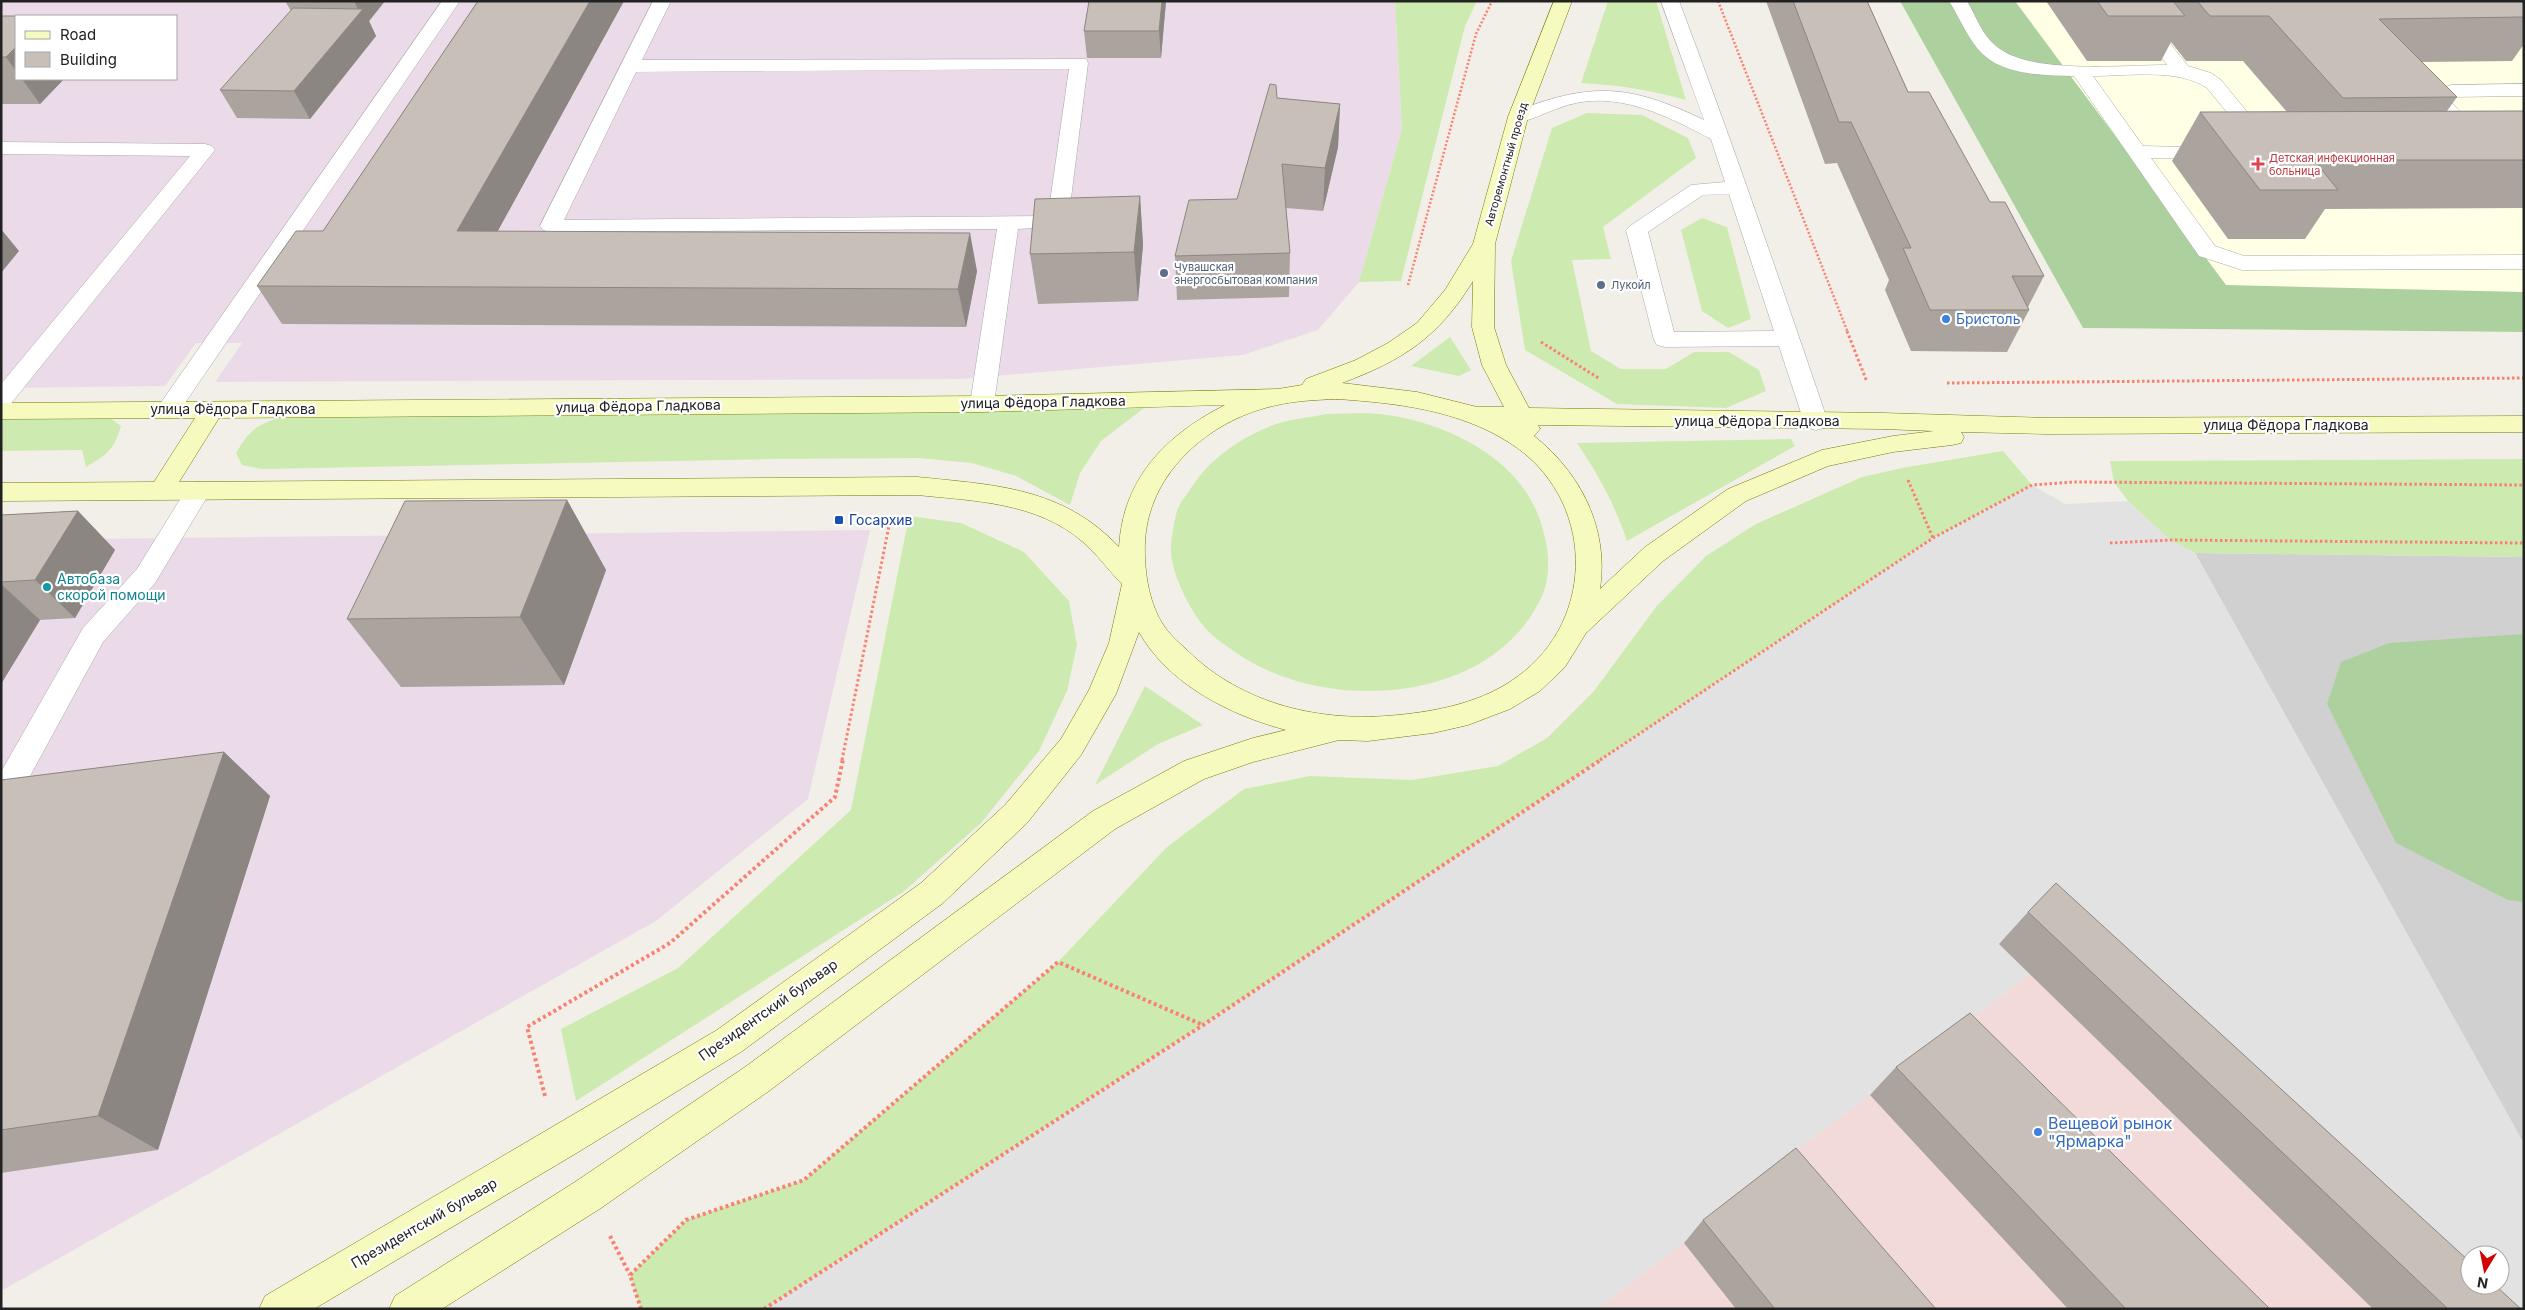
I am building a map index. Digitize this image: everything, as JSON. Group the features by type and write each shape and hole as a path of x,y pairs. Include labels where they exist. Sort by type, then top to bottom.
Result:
{"main road":[{"name":"Авторемонтный проезд","path":"1539,452 1494,365 1483,327 1484,244 1518,117 1564,1"},
{"name":"Авторемонтный проезд","path":"1284,395 1353,371 1401,347 1438,315 1484,244"},
{"path":"408,1309 588,1195 757,1079 1104,820 1194,770 1253,750 1339,729 1394,728 1447,720 1492,705 1529,684 1556,659 1578,626 1588,591 1591,552 1580,512 1562,478 1539,452 1508,430 1467,413 1427,401 1380,393 1337,390 1284,395 1237,409 1205,426 1176,448 1154,472 1140,499 1130,533 1134,584 1152,630 1180,663 1223,693 1276,716 1339,729"},
{"name":"улица Фёдора Гладкова","path":"1,411 982,404 1284,395"},
{"path":"161,491 212,410"},
{"name":"улица Фёдора Гладкова","path":"1467,413 1556,418 1816,422 1883,421 2048,426 2524,424"},
{"name":"улица Фёдора Гладкова","path":"1578,626 1654,554 1737,495 1822,459 1884,446 2048,426"},
{"path":"1,492 927,487 1005,495 1054,512 1092,535 1134,584"},
{"name":"Президентский бульвар","path":"278,1309 554,1147 729,1041 932,893 1016,814 1070,748 1102,694 1122,643 1134,584"}],"lane":[{"path":"168,410 451,1"},
{"path":"629,66 1078,64 1058,222 550,226 629,66 662,1"},
{"path":"1670,1 1720,136 1816,422"},
{"path":"1958,1 1987,50 2005,62 2024,68 2080,71 2181,70 2204,77 2214,84 2275,152 2138,152"},
{"path":"2127,1 2181,70"},
{"path":"2080,71 2207,251 2242,264 2524,262"},
{"path":"2457,150 2486,150 2440,102 2442,94 2451,91 2524,90"},
{"path":"1518,117 1558,101 1590,96 1620,96 1680,114 1720,136"},
{"path":"1,148 205,150 1,400"},
{"path":"1737,188 1698,188 1636,230 1665,340 1788,338"},
{"path":"982,404 1008,223"},
{"path":"1,800 94,636 146,576 198,491"}],"path":[{"path":"1408,287 1476,34 1492,1"},
{"path":"1718,1 1868,383"},
{"path":"1541,342 1608,384"},
{"path":"1937,383 2524,378"},
{"path":"1906,476 1933,538"},
{"path":"764,1309 1202,1025 1933,538 2032,485 2074,482 2524,485"},
{"path":"547,1104 527,1027 670,943 835,796 891,516"},
{"path":"2110,543 2170,540 2524,543"},
{"path":"630,1275 686,1220 804,1180 1058,962 1202,1025"},
{"path":"605,1227 630,1275 641,1309"}],"shaded area":[{"path":"1,1 1395,1 1402,129 1359,282 1318,330 1243,355 960,379 215,382 242,343 196,343 165,386 1,388"},
{"name":"Детская инфекционная больница","path":"1900,1 2524,1 2524,332 2083,328"},
{"path":"2032,485 2065,504 2128,501 2170,540 2195,553 2524,1144 2524,1309 2443,1309 2062,950 1770,1170 1684,1242 1597,1309 764,1309 1203,1025 1933,538"},
{"path":"870,530 808,799 656,921 1,1291 1,540"},
{"path":"2195,553 2524,557 2524,1144"},
{"name":"Вещевой рынок \"Ярмарка\"","path":"2062,950 2443,1309 1597,1309 1684,1242 1770,1170"}],"green space":[{"path":"1395,1 1477,1 1465,26 1401,281 1359,282 1402,129"},
{"path":"1608,1 1656,1 1686,100 1634,88 1581,83"},
{"path":"1900,1 2015,1 2226,285 2524,292 2524,332 2083,328"},
{"path":"1587,113 1642,115 1688,138 1696,158 1603,227 1611,259 1572,260 1591,351 1621,369 1666,369 1694,352 1729,352 1759,370 1766,391 1726,408 1617,404 1525,350 1511,261 1552,128"},
{"path":"1702,218 1727,227 1751,319 1728,328 1702,311 1681,230"},
{"path":"1450,337 1471,370 1459,376 1411,366"},
{"path":"1144,408 1101,441 1080,473 1070,505 1016,476 972,463 918,458 261,469 242,465 236,453 249,434 259,426 281,417 784,414"},
{"path":"1373,413 1405,418 1430,425 1456,435 1480,448 1501,464 1520,483 1534,505 1543,530 1547,546 1547,580 1542,596 1518,633 1485,660 1445,679 1402,689 1356,691 1311,685 1269,671 1232,650 1210,634 1195,614 1177,579 1171,556 1174,524 1182,501 1205,470 1238,443 1276,424 1327,414"},
{"path":"110,418 121,426 116,441 109,451 86,467 82,450 1,451 1,419"},
{"path":"1791,439 1795,446 1627,541 1605,490 1577,443"},
{"path":"2003,451 2032,485 1933,538 1203,1025 764,1309 641,1309 630,1275 686,1220 804,1180 1058,962 1167,847 1244,789 1310,776 1412,780 1498,766 1547,738 1594,691 1656,607 1706,556 1756,524 1862,477 1902,468"},
{"path":"2524,459 2524,557 2195,553 2170,540 2128,501 2114,482 2110,461"},
{"path":"909,516 961,523 1024,552 1069,601 1077,645 1067,691 1039,751 981,823 903,892 576,1101 561,1029 678,968 851,810"},
{"path":"2524,634 2524,902 2508,900 2396,843 2327,704 2341,662 2389,643"},
{"path":"1145,686 1203,725 1158,744 1095,785"}],"building":[{"path":"478,1 590,1 457,231 970,233 958,289 257,286 296,231 323,231"},
{"path":"1089,1 1162,1 1159,31 1084,31"},
{"path":"1793,1 1867,1 1908,92 1929,92 1990,202 2005,202 2044,276 2012,276 2029,310 1930,310 1903,248 1911,248 1851,122 1839,122"},
{"path":"2097,1 2173,1 2185,16 2108,16"},
{"path":"2197,1 2524,1 2524,17 2379,19 2457,97 2343,98 2269,16 2210,16"},
{"path":"293,8 363,9 294,91 220,90"},
{"path":"1,16 15,16 15,48 6,57 1,57"},
{"path":"1270,84 1276,85 1277,98 1340,104 1325,168 1282,164 1290,253 1175,256 1189,200 1237,199"},
{"path":"2524,111 2524,160 2314,160 2338,190 2260,190 2200,112"},
{"path":"1140,196 1134,252 1030,254 1035,199"},
{"path":"567,500 520,617 347,619 405,501"},
{"path":"78,511 35,580 1,582 1,515"},
{"path":"224,752 98,1116 1,1130 1,780"},
{"path":"2056,883 2460,1253 2460,1295 2506,1295 2521,1309 2448,1309 2028,912"},
{"path":"1970,1013 2270,1309 2126,1309 1896,1067"},
{"path":"1796,1148 1936,1309 1775,1309 1703,1220"}],"place":[{"name":"Детская инфекционная больница","path":"2258,164"},
{"name":"Чувашская энергосбытовая компания","path":"1164,273"},
{"name":"Лукойл","path":"1601,285"},
{"name":"Бристоль","path":"1946,319"},
{"name":"Госархив","path":"839,520"},
{"name":"Автобаза скорой помощи","path":"47,587"},
{"name":"Вещевой рынок \"Ярмарка\"","path":"2038,1132"}]}
